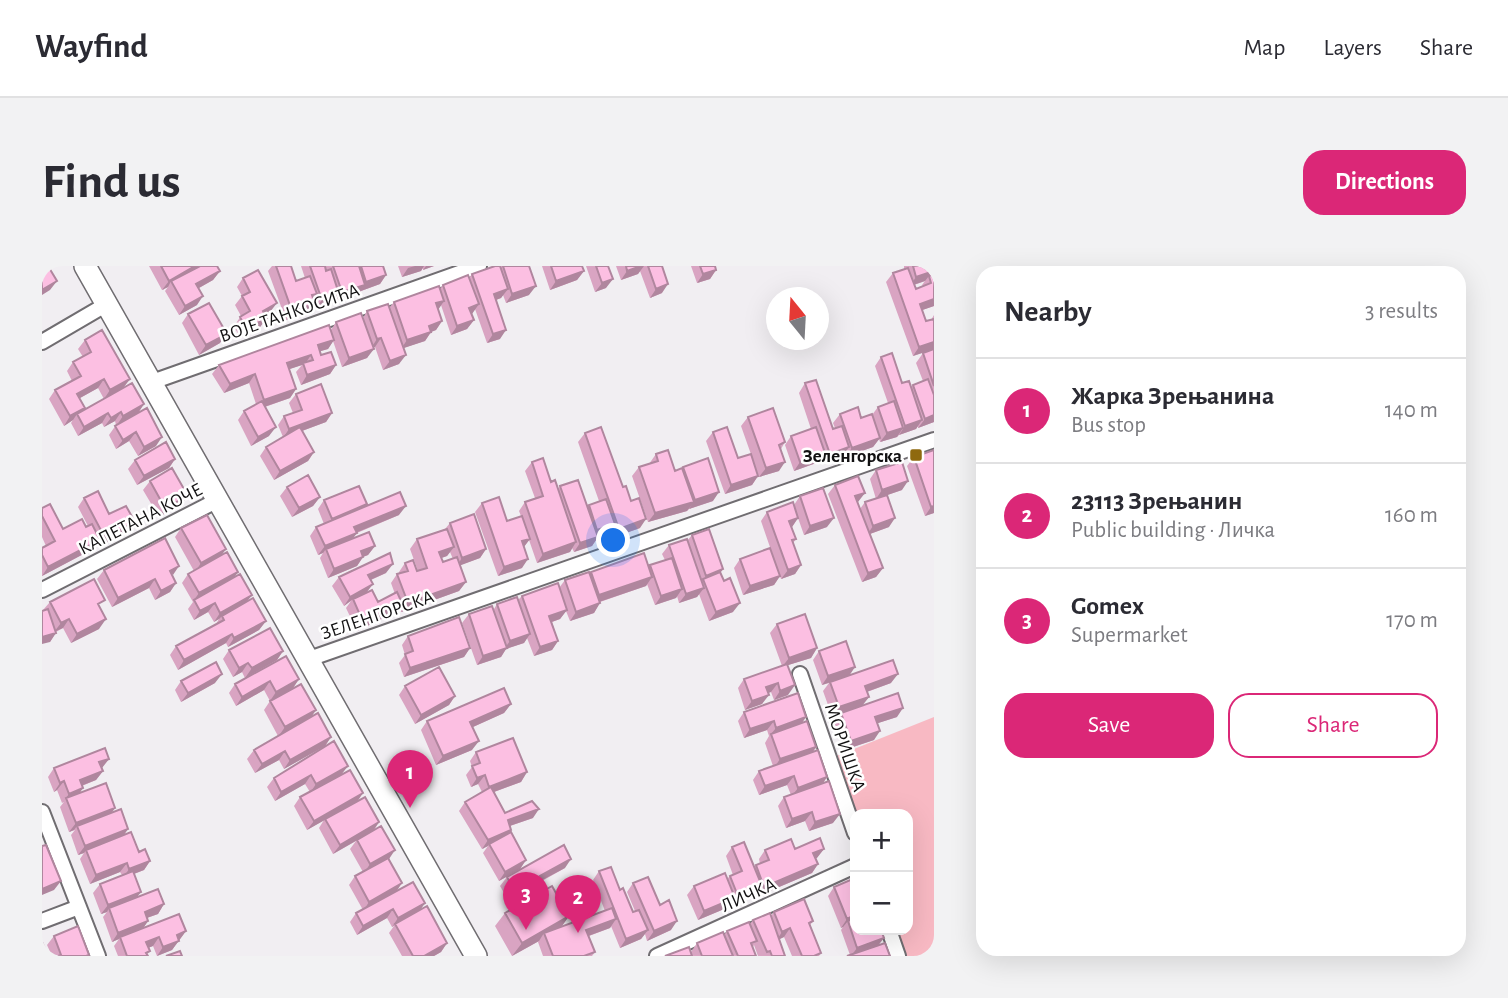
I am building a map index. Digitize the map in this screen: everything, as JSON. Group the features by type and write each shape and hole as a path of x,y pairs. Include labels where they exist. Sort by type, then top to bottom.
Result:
{"main road":[{"path":"85,266 476,956"}],"street":[{"name":"ВОЈЕ ТАНКОСИЋА","path":"152,382 479,266"},
{"path":"42,342 107,304"},
{"name":"ЗЕЛЕНГОРСКА","path":"309,659 934,440"},
{"name":"КАПЕТАНА КОЧЕ","path":"42,590 218,500"},
{"name":"МОРИШКА","path":"800,674 850,819"},
{"path":"42,812 98,956"},
{"name":"ЛИЧКА","path":"657,956 850,868"},
{"path":"42,921 79,907"},
{"path":"891,935 898,956"}],"shaded area":[{"path":"934,717 934,956 905,956 897,935 913,935 913,809 853,809 834,757"}],"building":[{"path":"42,266 48,266 57,281 42,290"},
{"path":"161,266 195,266 169,281"},
{"path":"200,266 217,266 220,271 196,284 203,296 185,306 171,281"},
{"path":"276,266 291,266 296,281 310,276 317,294 312,295 315,304 292,311"},
{"path":"310,266 325,266 326,271 331,269 339,294 322,300"},
{"path":"333,266 359,266 365,285 342,292"},
{"path":"361,266 383,266 386,275 366,282"},
{"path":"500,266 508,289 494,294 506,330 493,334 472,274"},
{"path":"503,266 529,266 536,286 512,294"},
{"path":"551,266 582,266 584,271 556,281"},
{"path":"596,266 608,266 613,279 602,283"},
{"path":"626,266 641,266 627,271"},
{"path":"648,266 662,266 668,284 656,289"},
{"path":"700,266 715,266 716,270 703,274"},
{"path":"913,266 934,266 934,271 916,277"},
{"path":"908,268 916,289 931,283 929,276 934,274 934,299 920,304 926,321 934,319 934,342 919,347 893,273"},
{"path":"258,270 277,303 263,311 267,318 246,329 240,317 250,311 242,296 250,292 243,278"},
{"path":"468,275 479,304 469,308 474,320 457,326 443,285"},
{"path":"439,286 444,301 436,303 442,321 429,326 431,332 407,340 394,302"},
{"path":"209,303 227,334 206,345 188,314"},
{"path":"388,304 406,355 390,361 381,338 377,339 367,311"},
{"path":"361,313 374,349 349,358 336,322"},
{"path":"329,325 334,340 318,345 321,355 331,352 336,365 307,375 303,363 313,360 311,355 287,363 296,389 264,400 255,374 230,384 219,365"},
{"path":"102,330 130,379 110,390 104,379 77,394 85,408 70,416 55,390 81,376 73,362 91,352 85,340"},
{"path":"934,349 934,386 923,353"},
{"path":"892,353 902,383 909,381 922,420 905,426 881,357"},
{"path":"928,379 934,395 934,415 925,419 913,385"},
{"path":"816,380 833,429 842,426 849,447 830,454 805,383"},
{"path":"132,383 144,404 123,416 121,412 111,418 108,413 84,427 77,414"},
{"path":"321,384 332,413 289,429 284,416 302,410 296,394"},
{"path":"262,401 276,427 258,437 244,411"},
{"path":"894,401 903,428 887,433 878,407"},
{"path":"858,407 861,418 872,414 880,438 852,448 840,414"},
{"path":"147,408 162,437 144,447 136,432 123,440 115,426"},
{"path":"773,408 785,442 779,445 785,462 766,468 748,417"},
{"path":"300,427 314,452 280,471 266,447"},
{"path":"601,427 623,487 626,486 631,501 639,498 646,519 619,529 585,433"},
{"path":"727,427 738,458 751,454 758,476 731,485 713,432"},
{"path":"816,427 825,453 800,462 791,436"},
{"path":"166,442 175,459 144,476 135,460"},
{"path":"668,450 675,471 682,468 694,502 655,513 639,467 658,461 656,454"},
{"path":"934,450 934,506 931,507 914,457"},
{"path":"543,458 551,482 555,480 576,542 543,554 525,502 543,496 532,462"},
{"path":"708,458 719,492 695,500 683,467"},
{"path":"902,462 908,481 882,490 876,470"},
{"path":"172,468 188,496 165,508 150,481"},
{"path":"308,475 320,497 299,508 287,487"},
{"path":"858,476 865,493 855,496 883,568 868,573 835,485"},
{"path":"578,480 598,537 580,543 560,486"},
{"path":"359,486 367,504 332,519 324,500"},
{"path":"823,488 834,518 810,526 800,496"},
{"path":"98,491 109,514 126,506 135,522 105,538 84,498"},
{"path":"400,492 406,506 354,527 357,533 325,546 316,527"},
{"path":"887,495 895,518 873,526 865,502"},
{"path":"499,497 507,521 522,516 530,539 522,541 528,559 504,567 482,503"},
{"path":"606,499 615,524 597,530 589,505"},
{"path":"793,502 798,518 789,521 796,539 792,540 801,565 788,570 767,512"},
{"path":"50,504 63,529 82,519 86,527 92,524 100,540 48,567 42,555 42,548 55,541 42,516 42,508"},
{"path":"474,514 486,549 462,558 450,523"},
{"path":"207,515 226,549 201,563 181,528"},
{"path":"447,529 454,547 439,552 443,562 457,557 466,582 408,603 397,574 408,571 405,563 413,560 417,571 427,568 417,539"},
{"path":"709,529 723,569 706,576 692,535"},
{"path":"369,532 375,546 361,551 363,557 334,569 326,549"},
{"path":"165,538 179,566 170,571 176,583 161,591 155,579 118,598 104,570"},
{"path":"687,539 704,588 686,594 669,545"},
{"path":"770,548 780,576 750,586 740,559"},
{"path":"227,552 238,572 199,593 188,574"},
{"path":"390,553 393,564 368,575 373,584 350,597 339,577"},
{"path":"644,553 652,577 599,595 591,572"},
{"path":"672,558 682,589 661,596 650,565"},
{"path":"589,572 600,603 576,612 565,580"},
{"path":"720,572 724,581 730,578 740,603 716,612 703,579"},
{"path":"240,574 252,595 220,613 215,603 200,611 194,600"},
{"path":"94,579 105,600 98,604 106,619 77,634 69,619 61,623 50,602"},
{"path":"558,583 567,610 549,616 558,641 540,647 522,596"},
{"path":"372,590 378,602 397,592 402,603 363,622 353,599"},
{"path":"517,597 530,634 510,641 497,604"},
{"path":"253,598 266,621 234,638 232,634 184,660 176,646 224,620 222,616"},
{"path":"492,606 507,648 483,656 469,614"},
{"path":"48,609 56,633 42,637 42,611"},
{"path":"805,614 817,648 789,658 777,624"},
{"path":"459,617 470,648 410,668 405,654 413,651 408,636"},
{"path":"270,628 283,651 252,668 248,663 239,668 229,650"},
{"path":"846,641 855,667 828,676 819,651"},
{"path":"286,656 299,679 276,692 270,681 242,697 235,684"},
{"path":"893,660 898,674 865,686 869,697 839,707 830,682"},
{"path":"216,662 222,674 188,693 181,681"},
{"path":"787,664 795,685 780,691 778,683 766,687 769,695 752,701 744,679"},
{"path":"439,667 455,696 421,715 405,686"},
{"path":"301,684 316,710 285,727 270,701"},
{"path":"504,688 511,704 470,722 479,741 443,756 427,721"},
{"path":"798,693 806,717 776,728 774,721 750,729 744,712"},
{"path":"898,693 903,708 875,717 880,731 851,741 841,713"},
{"path":"318,713 331,737 290,760 285,751 262,764 254,750"},
{"path":"807,721 816,747 780,759 771,734"},
{"path":"513,738 527,772 489,787 485,775 477,778 472,766 480,763 476,752"},
{"path":"334,741 348,766 316,784 311,775 281,792 274,778"},
{"path":"105,748 109,759 99,762 103,771 80,780 83,788 69,794 64,781 60,783 54,768"},
{"path":"818,750 827,777 798,788 794,776 765,786 759,771"},
{"path":"350,770 363,793 314,821 300,797"},
{"path":"829,781 840,814 815,822 812,812 792,819 784,797"},
{"path":"106,783 115,808 76,823 66,798"},
{"path":"491,787 505,813 532,801 539,809 508,820 511,830 488,840 465,802"},
{"path":"365,797 379,822 340,845 325,819"},
{"path":"121,809 128,829 85,846 77,826"},
{"path":"381,826 395,850 370,864 357,840"},
{"path":"131,832 139,852 145,849 150,861 129,869 127,863 96,875 86,850"},
{"path":"511,832 526,860 505,872 489,844"},
{"path":"820,838 824,849 813,853 818,864 764,887 756,865 769,860 765,850 791,839 795,849"},
{"path":"744,842 762,886 738,896 730,876 742,871 732,847"},
{"path":"46,845 61,881 42,889 42,846"},
{"path":"564,845 571,859 540,876 546,888 521,903 507,877"},
{"path":"388,858 402,883 369,902 355,876"},
{"path":"611,867 620,890 623,888 633,912 639,910 648,930 626,939 599,871"},
{"path":"133,871 141,892 108,905 100,884"},
{"path":"725,873 735,898 704,911 694,886"},
{"path":"648,877 660,905 669,900 677,921 654,931 633,883"},
{"path":"850,880 850,918 847,919 834,887"},
{"path":"413,882 425,903 398,918 393,909 363,926 356,913"},
{"path":"552,886 569,916 522,943 505,913"},
{"path":"158,889 164,904 145,912 148,921 118,933 109,908"},
{"path":"804,899 813,921 809,923 821,953 814,956 802,956 790,928 782,932 774,912"},
{"path":"427,906 447,943 424,956 413,956 395,924"},
{"path":"612,908 616,919 586,930 595,952 584,956 553,956 544,933"},
{"path":"770,913 785,956 772,956 770,951 767,952 753,920"},
{"path":"179,914 186,931 177,935 179,941 163,947 159,937 146,942 150,951 146,953 148,956 127,956 120,937"},
{"path":"749,922 757,941 751,943 756,956 738,956 727,931"},
{"path":"78,926 89,955 58,956 61,955 54,936"},
{"path":"723,932 733,956 702,956 697,943"},
{"path":"853,935 883,935 884,938 857,948"},
{"path":"42,942 48,956 42,956"},
{"path":"885,943 890,956 847,956"},
{"path":"689,947 692,956 665,956"},
{"path":"180,951 182,956 166,956"}],"place":[{"name":"Зеленгорска","path":"916,455"},
{"name":"Жарка Зрењанина","path":"410,808"},
{"name":"Gomex","path":"526,930"},
{"name":"23113 Зрењанин","path":"578,933"}]}
